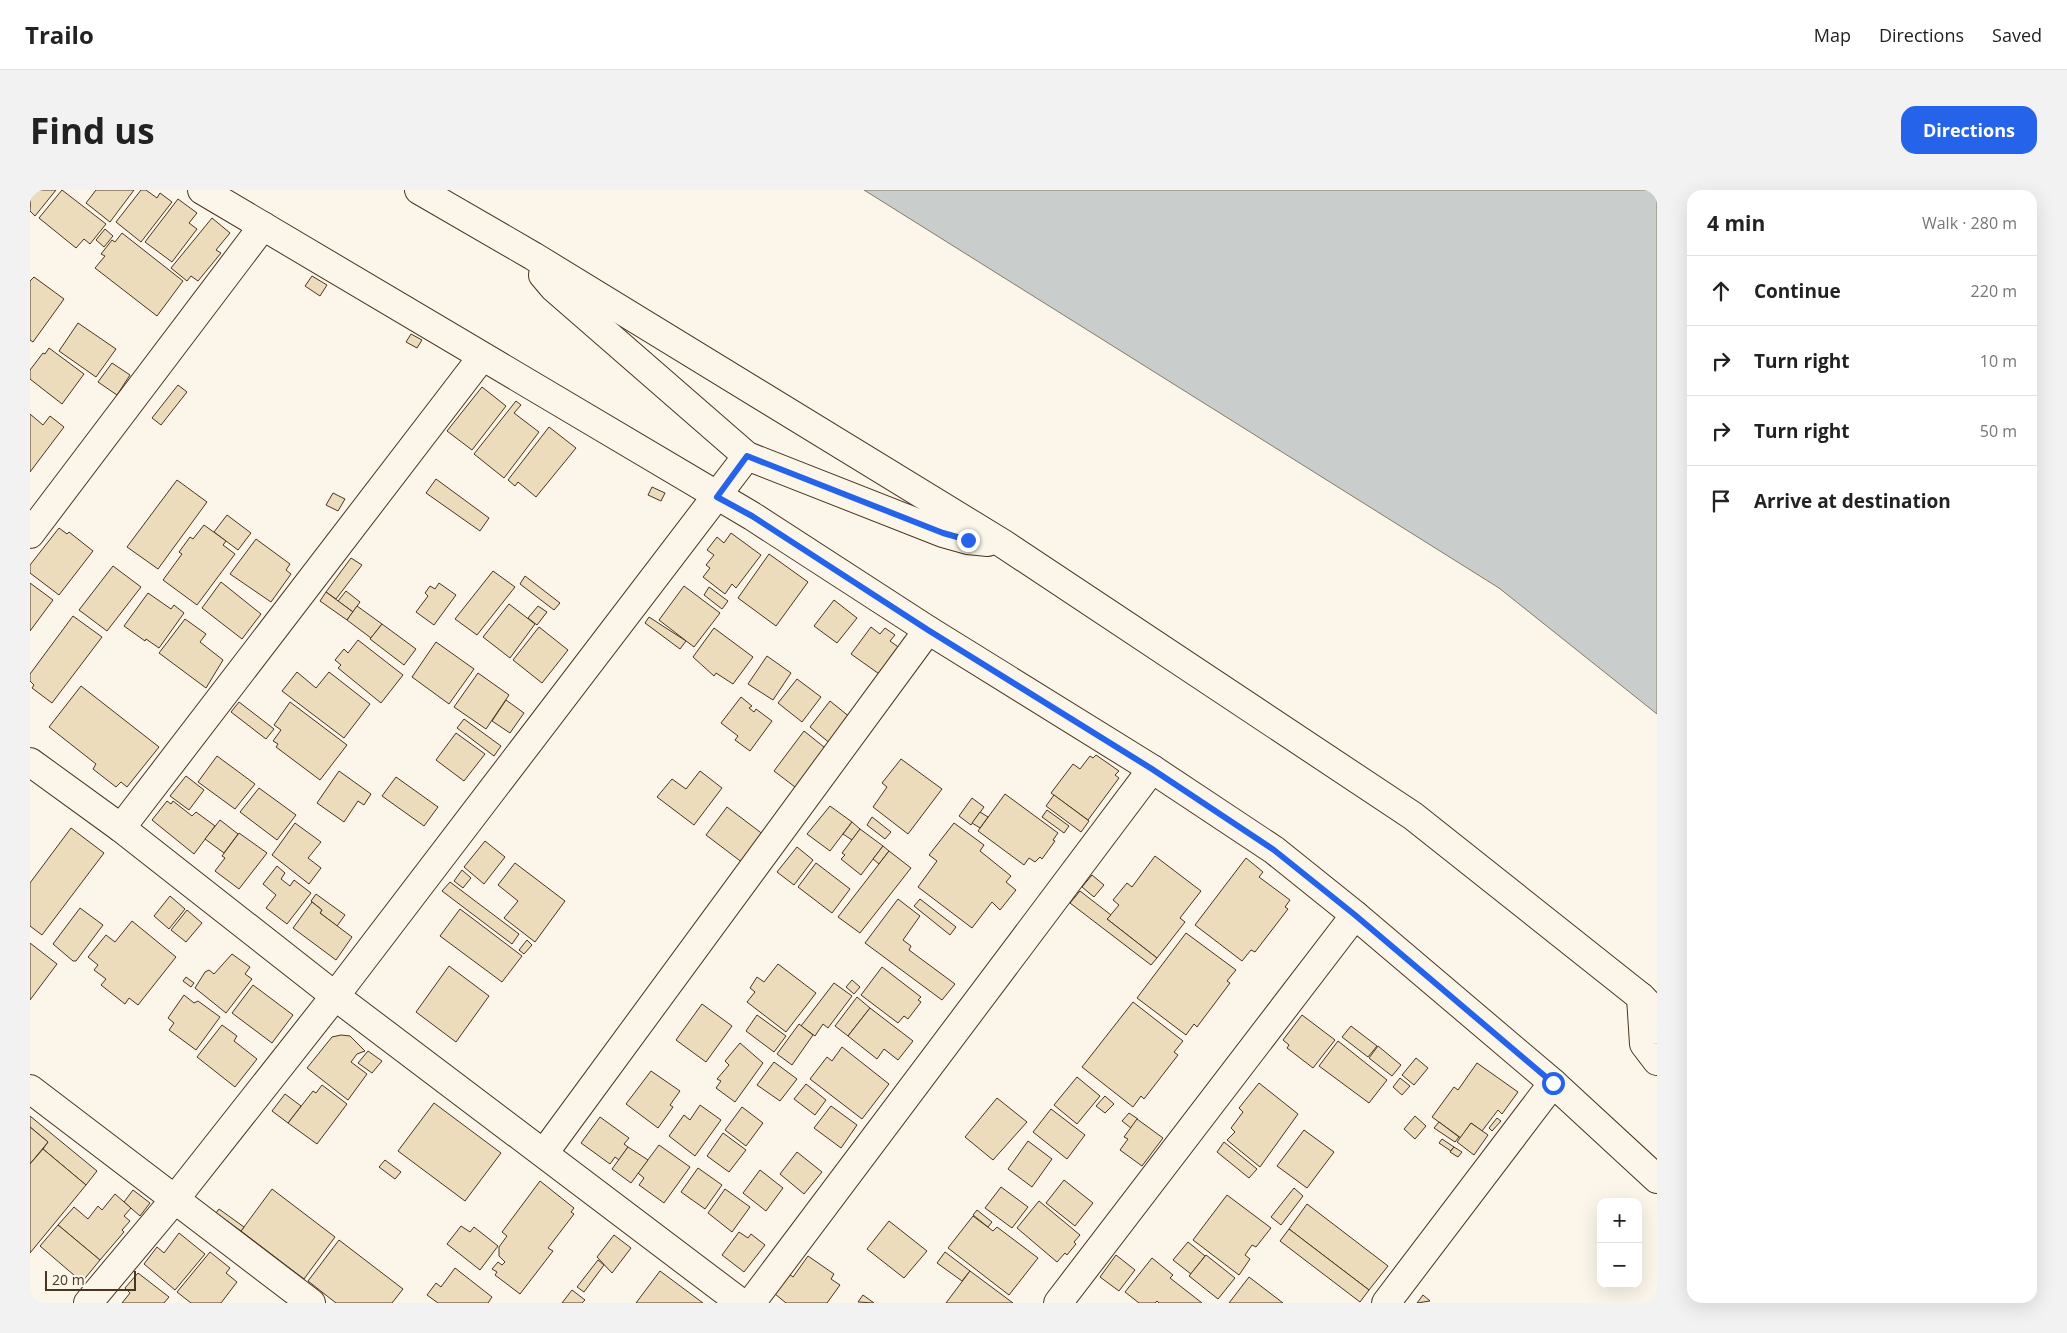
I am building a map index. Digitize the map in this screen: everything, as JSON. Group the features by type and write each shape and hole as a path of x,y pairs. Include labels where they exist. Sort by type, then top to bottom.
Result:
{"street":[{"path":"202,190 717,497 752,516 928,630 1152,769 1274,850 1355,915 1553,1083 1657,1179"},
{"path":"418,190 533,256 1002,543 1414,816 1649,1005 1644,1044 1657,1061"},
{"path":"30,534 263,226"},
{"path":"533,256 545,279 554,288 747,456 943,533 968,540 1002,543"},
{"path":"120,828 482,357"},
{"path":"88,1303 174,1199 335,996 747,456"},
{"path":"544,1153 928,630"},
{"path":"30,762 120,828 335,996 741,1303"},
{"path":"750,1303 1152,769"},
{"path":"1058,1303 1355,915"},
{"path":"1386,1303 1553,1083"},
{"path":"30,1089 311,1303"}],"shaded area":[{"path":"864,190 1657,190 1657,714 1499,588"}],"building":[{"path":"31,190 56,190 35,216 30,211"},
{"path":"62,190 106,224 90,244 84,239 76,248 39,218"},
{"path":"96,190 134,190 110,222 86,203"},
{"path":"141,190 146,190 157,198 160,193 172,202 141,242 116,222"},
{"path":"178,199 197,213 189,223 197,229 172,262 145,242"},
{"path":"212,218 230,233 216,250 221,253 198,281 191,276 187,281 171,268"},
{"path":"105,229 113,236 104,247 96,240"},
{"path":"122,233 183,281 157,316 95,268 105,256 101,254 112,240 115,242"},
{"path":"312,276 327,285 320,296 305,286"},
{"path":"34,277 64,299 33,342 30,340 30,281"},
{"path":"78,323 116,349 96,377 59,351"},
{"path":"411,334 422,340 417,348 406,342"},
{"path":"49,348 84,374 62,404 30,379 30,370"},
{"path":"112,363 130,375 117,395 98,382"},
{"path":"178,385 187,392 161,425 152,418"},
{"path":"482,387 506,406 472,450 447,431"},
{"path":"516,401 521,405 514,413 539,432 504,478 474,454"},
{"path":"30,414 43,425 50,416 64,427 30,472"},
{"path":"549,427 576,448 536,497 518,482 515,486 508,480"},
{"path":"436,479 489,518 480,531 426,493"},
{"path":"177,480 207,502 158,569 127,547"},
{"path":"652,487 665,493 661,501 648,495"},
{"path":"333,493 345,499 338,511 326,505"},
{"path":"227,515 251,533 238,550 214,532"},
{"path":"204,525 226,541 223,545 235,554 197,605 163,580 182,554 179,552 190,537 193,539"},
{"path":"59,528 67,534 69,532 93,551 59,595 30,573 30,565"},
{"path":"731,533 761,555 736,588 732,584 725,594 703,577 710,568 706,565 714,555 707,550 717,537 724,543"},
{"path":"256,539 290,564 286,570 291,574 271,602 230,574"},
{"path":"769,554 808,582 776,626 738,598"},
{"path":"351,558 362,565 336,599 326,592"},
{"path":"113,566 141,587 107,631 79,610"},
{"path":"493,571 515,587 477,635 455,619"},
{"path":"525,576 560,603 554,610 520,584"},
{"path":"221,582 261,614 242,639 202,608"},
{"path":"30,583 53,600 30,631"},
{"path":"439,583 456,595 434,625 416,612 428,596 425,593 430,586 435,589"},
{"path":"684,586 720,613 694,647 659,620"},
{"path":"709,587 728,601 722,609 704,595"},
{"path":"346,591 360,602 353,612 338,601"},
{"path":"326,592 353,612 347,620 320,601"},
{"path":"148,593 171,609 174,605 184,613 159,648 146,639 145,641 124,626"},
{"path":"834,600 857,618 837,643 814,626"},
{"path":"509,604 535,624 510,658 483,637"},
{"path":"357,606 382,624 371,638 347,620"},
{"path":"538,606 547,612 537,625 528,618"},
{"path":"73,616 102,637 52,703 32,688 34,685 30,681 30,674"},
{"path":"649,617 686,641 680,649 645,623"},
{"path":"185,619 206,634 200,642 223,660 206,688 159,653"},
{"path":"382,624 416,649 404,665 370,639"},
{"path":"539,627 568,650 542,683 513,660"},
{"path":"871,627 880,634 885,628 895,635 890,641 901,649 882,676 851,654"},
{"path":"714,628 753,657 733,684 716,673 714,676 693,657"},
{"path":"358,640 403,675 381,703 338,668 341,665 335,660 344,649 348,653"},
{"path":"436,642 474,669 449,704 412,677"},
{"path":"767,656 791,673 773,700 748,684"},
{"path":"297,672 316,688 329,672 370,704 344,738 282,691"},
{"path":"478,673 509,695 486,729 454,707"},
{"path":"797,679 821,697 802,722 778,703"},
{"path":"81,686 159,747 127,787 121,782 116,787 93,769 96,764 49,727"},
{"path":"741,697 752,706 749,708 754,712 756,709 772,721 750,751 735,740 738,736 721,723"},
{"path":"506,700 524,713 510,733 492,721"},
{"path":"830,701 851,718 831,744 810,727"},
{"path":"239,702 274,729 266,739 231,712"},
{"path":"290,702 347,745 320,780 276,747 278,744 273,741 281,730 274,725"},
{"path":"464,719 501,746 494,756 457,728"},
{"path":"804,731 829,751 799,790 774,771"},
{"path":"456,733 485,754 464,781 436,760"},
{"path":"1096,755 1119,771 1115,775 1119,778 1088,820 1051,793 1073,764 1080,769 1090,756 1093,758"},
{"path":"217,756 255,784 235,809 198,782"},
{"path":"901,759 942,789 908,834 873,807 887,787 882,783"},
{"path":"339,771 371,794 364,805 358,801 344,822 317,803"},
{"path":"700,771 722,788 694,825 657,797 672,779 686,789"},
{"path":"186,776 204,790 189,810 170,796"},
{"path":"396,777 438,807 424,826 382,796"},
{"path":"259,788 296,815 277,840 240,812"},
{"path":"1005,794 1058,833 1053,840 1055,841 1042,859 1040,857 1035,862 1029,858 1024,865 978,831"},
{"path":"1054,795 1089,821 1081,832 1046,806"},
{"path":"972,798 984,807 971,825 959,816"},
{"path":"167,801 171,804 173,801 192,816 196,812 215,826 194,854 152,820"},
{"path":"830,806 852,822 830,851 807,834"},
{"path":"727,807 764,835 743,863 706,835"},
{"path":"1047,810 1069,826 1064,833 1042,817"},
{"path":"980,812 988,817 980,828 972,823"},
{"path":"872,817 891,832 885,839 867,825"},
{"path":"220,820 238,834 224,853 205,839"},
{"path":"852,822 860,829 852,840 843,834"},
{"path":"295,823 321,842 308,858 321,868 309,884 272,855"},
{"path":"954,823 984,845 980,851 1011,876 1006,882 1016,890 1000,910 992,902 972,928 918,887 937,861 929,855"},
{"path":"71,828 104,853 42,935 30,926 30,883"},
{"path":"860,829 883,846 861,875 841,859 845,855 842,853"},
{"path":"239,833 267,853 239,889 215,871 225,858 222,856"},
{"path":"485,841 505,857 484,884 464,867"},
{"path":"883,846 889,851 879,864 873,859"},
{"path":"797,847 813,860 794,885 777,872"},
{"path":"889,851 911,868 860,933 838,917"},
{"path":"1155,856 1201,891 1180,918 1185,922 1157,958 1107,919 1119,905 1113,900 1127,883 1132,887"},
{"path":"1246,858 1263,872 1259,877 1290,900 1285,907 1288,909 1255,952 1251,950 1242,961 1195,925"},
{"path":"515,863 565,901 535,942 504,918 518,901 498,885"},
{"path":"816,863 850,889 832,913 798,887"},
{"path":"277,866 285,873 281,879 290,886 294,880 311,893 287,924 266,908 276,895 263,884"},
{"path":"462,870 471,878 463,888 454,881"},
{"path":"1092,875 1104,885 1094,897 1082,887"},
{"path":"450,882 519,934 512,944 442,891"},
{"path":"1080,891 1111,915 1107,919 1157,958 1151,965 1070,903"},
{"path":"316,894 345,915 337,926 320,913 322,910 311,901"},
{"path":"170,896 185,909 169,929 154,916"},
{"path":"898,899 920,916 903,940 911,946 909,950 955,984 942,1000 865,943"},
{"path":"920,899 956,927 950,935 914,906"},
{"path":"312,902 322,910 320,913 352,937 336,960 293,928"},
{"path":"80,908 103,925 76,961 73,961 53,944"},
{"path":"460,909 522,956 502,982 440,936"},
{"path":"187,910 202,923 186,942 171,930"},
{"path":"132,921 176,957 138,1005 129,998 125,1004 101,985 106,979 94,970 98,965 88,957 106,935 115,942"},
{"path":"1186,933 1236,970 1227,981 1230,983 1197,1027 1194,1024 1186,1035 1137,998"},
{"path":"527,940 532,945 524,954 519,950"},
{"path":"30,943 57,964 30,1000"},
{"path":"232,954 250,967 245,974 252,979 226,1013 195,988 205,972 209,970 214,974"},
{"path":"778,964 816,993 786,1032 747,1002 755,992 750,988 757,977 764,982"},
{"path":"449,966 489,996 456,1042 416,1012"},
{"path":"882,967 921,997 918,1000 921,1002 908,1019 904,1016 898,1023 861,995"},
{"path":"186,977 194,983 191,987 183,981"},
{"path":"852,980 860,987 854,994 846,987"},
{"path":"834,983 852,996 828,1028 823,1024 815,1036 801,1026"},
{"path":"253,985 293,1015 272,1043 232,1013"},
{"path":"184,995 194,1003 198,1001 220,1017 196,1050 169,1030 174,1023 168,1018"},
{"path":"857,997 870,1008 848,1036 835,1026"},
{"path":"1133,1002 1183,1041 1174,1052 1178,1055 1144,1099 1141,1096 1133,1107 1082,1067"},
{"path":"702,1004 732,1026 706,1062 676,1040"},
{"path":"870,1008 913,1041 898,1060 884,1049 877,1059 848,1036"},
{"path":"757,1015 786,1036 774,1052 746,1031"},
{"path":"1302,1015 1335,1040 1313,1068 1287,1048 1289,1045 1283,1040"},
{"path":"799,1024 813,1035 792,1065 777,1054"},
{"path":"222,1025 237,1036 234,1041 257,1059 235,1087 197,1057"},
{"path":"1351,1026 1377,1046 1368,1057 1342,1037"},
{"path":"350,1036 365,1051 357,1054 351,1062 367,1074 348,1100 307,1068 332,1037"},
{"path":"1338,1041 1387,1080 1369,1103 1319,1066"},
{"path":"740,1043 763,1063 735,1102 716,1088 721,1081 717,1079 729,1065 725,1061"},
{"path":"1378,1046 1401,1065 1392,1076 1369,1058"},
{"path":"842,1047 889,1084 862,1119 810,1079 827,1057 832,1061"},
{"path":"368,1051 382,1061 372,1073 358,1063"},
{"path":"1416,1058 1428,1068 1414,1085 1402,1075"},
{"path":"774,1062 797,1079 780,1101 757,1085"},
{"path":"1477,1063 1518,1092 1502,1114 1498,1110 1482,1131 1471,1123 1461,1138 1432,1117 1454,1087 1458,1090"},
{"path":"651,1071 680,1091 670,1105 673,1107 658,1128 626,1104"},
{"path":"1077,1077 1100,1096 1077,1124 1054,1105"},
{"path":"1400,1078 1410,1086 1402,1095 1393,1087"},
{"path":"1259,1083 1298,1114 1260,1167 1227,1140 1235,1132 1231,1128 1243,1112 1239,1108"},
{"path":"806,1084 826,1100 815,1115 794,1099"},
{"path":"322,1085 347,1104 317,1144 288,1123 313,1091 316,1093"},
{"path":"285,1094 301,1106 288,1123 272,1111"},
{"path":"1105,1096 1114,1104 1105,1113 1096,1106"},
{"path":"997,1098 1027,1122 993,1160 965,1137"},
{"path":"434,1103 501,1153 465,1201 398,1151"},
{"path":"700,1105 721,1120 695,1156 669,1136 684,1115 690,1120"},
{"path":"831,1106 857,1125 841,1148 814,1128"},
{"path":"742,1107 763,1123 746,1146 725,1130"},
{"path":"1051,1109 1085,1135 1067,1159 1033,1132"},
{"path":"1129,1113 1138,1119 1131,1128 1122,1121"},
{"path":"30,1116 97,1171 86,1185 43,1149 48,1142 30,1127"},
{"path":"1415,1116 1426,1126 1415,1139 1404,1129"},
{"path":"600,1117 629,1138 624,1144 628,1147 619,1160 615,1157 610,1164 581,1143"},
{"path":"1497,1118 1501,1121 1492,1131 1489,1128"},
{"path":"1137,1119 1163,1138 1142,1166 1120,1150 1128,1139 1124,1137"},
{"path":"1439,1122 1459,1137 1455,1142 1434,1128"},
{"path":"1471,1123 1488,1135 1474,1155 1457,1142"},
{"path":"30,1127 48,1142 30,1164"},
{"path":"1304,1130 1334,1152 1307,1188 1277,1166"},
{"path":"723,1133 746,1150 729,1172 707,1156"},
{"path":"1442,1139 1454,1147 1451,1151 1439,1143"},
{"path":"1028,1141 1052,1159 1032,1187 1008,1169"},
{"path":"1224,1142 1257,1169 1249,1178 1217,1152"},
{"path":"659,1145 690,1167 664,1203 639,1185 644,1178 638,1173"},
{"path":"628,1147 648,1160 631,1183 612,1169"},
{"path":"1454,1147 1462,1152 1458,1157 1450,1152"},
{"path":"43,1149 86,1185 30,1253 30,1164"},
{"path":"797,1152 822,1172 804,1194 780,1174"},
{"path":"385,1160 401,1172 395,1179 379,1167"},
{"path":"698,1168 722,1185 705,1209 681,1192"},
{"path":"760,1170 783,1188 766,1211 743,1193"},
{"path":"1064,1180 1093,1203 1075,1226 1046,1203"},
{"path":"540,1181 574,1208 571,1212 574,1214 548,1248 553,1251 520,1294 495,1275 497,1272 492,1269 498,1262 502,1265 505,1262 499,1256 499,1247 507,1236 502,1232"},
{"path":"1001,1187 1028,1207 1012,1228 985,1208"},
{"path":"1294,1188 1303,1196 1281,1225 1271,1217"},
{"path":"272,1189 335,1237 304,1279 241,1231"},
{"path":"725,1189 750,1207 732,1232 708,1213"},
{"path":"133,1190 150,1203 140,1216 124,1202"},
{"path":"115,1194 131,1208 124,1216 130,1221 122,1230 124,1232 100,1260 58,1225 74,1207 88,1219 98,1206 102,1210"},
{"path":"1227,1195 1271,1228 1256,1247 1252,1245 1245,1255 1250,1259 1239,1275 1193,1240"},
{"path":"1039,1201 1080,1235 1074,1242 1076,1244 1067,1255 1065,1253 1057,1262 1017,1228"},
{"path":"1307,1204 1388,1266 1369,1290 1289,1229"},
{"path":"219,1209 244,1227 241,1231 216,1213"},
{"path":"977,1210 992,1222 988,1227 973,1215"},
{"path":"973,1216 993,1231 997,1227 1038,1258 1009,1295 948,1248"},
{"path":"889,1221 927,1251 904,1278 867,1249"},
{"path":"58,1225 100,1260 82,1282 40,1246"},
{"path":"461,1226 470,1232 474,1227 498,1246 480,1270 447,1244"},
{"path":"1289,1229 1369,1290 1360,1302 1280,1241"},
{"path":"739,1232 748,1238 751,1234 765,1245 744,1272 722,1255"},
{"path":"179,1233 205,1254 175,1290 144,1264 157,1247 164,1253"},
{"path":"614,1235 631,1248 612,1273 597,1257"},
{"path":"339,1240 403,1289 392,1303 336,1303 308,1281"},
{"path":"1188,1242 1205,1256 1191,1274 1173,1260"},
{"path":"210,1252 230,1268 226,1273 237,1282 221,1303 191,1303 177,1292"},
{"path":"945,1252 970,1271 962,1281 937,1263"},
{"path":"1116,1255 1135,1270 1119,1291 1100,1277"},
{"path":"1206,1255 1235,1278 1218,1299 1189,1276"},
{"path":"808,1256 834,1274 831,1279 840,1285 827,1303 786,1303 775,1294 789,1274 793,1277"},
{"path":"1152,1258 1173,1275 1170,1278 1202,1303 1159,1303 1157,1301 1155,1303 1139,1303 1125,1292"},
{"path":"598,1260 604,1265 584,1292 577,1287"},
{"path":"455,1268 492,1297 488,1303 438,1303 427,1295 436,1283 441,1287"},
{"path":"660,1271 703,1303 636,1303"},
{"path":"970,1271 1013,1303 946,1303"},
{"path":"138,1273 169,1297 164,1303 122,1303 130,1293 125,1288"},
{"path":"1249,1277 1283,1303 1229,1303"},
{"path":"572,1290 585,1300 582,1303 562,1303"},
{"path":"863,1295 874,1303 858,1302"},
{"path":"1423,1295 1430,1301 1417,1303"}],"route":[{"path":"968,540 943,533 747,456 717,497 752,516 928,630 1152,769 1274,850 1355,915 1553,1083"}]}
